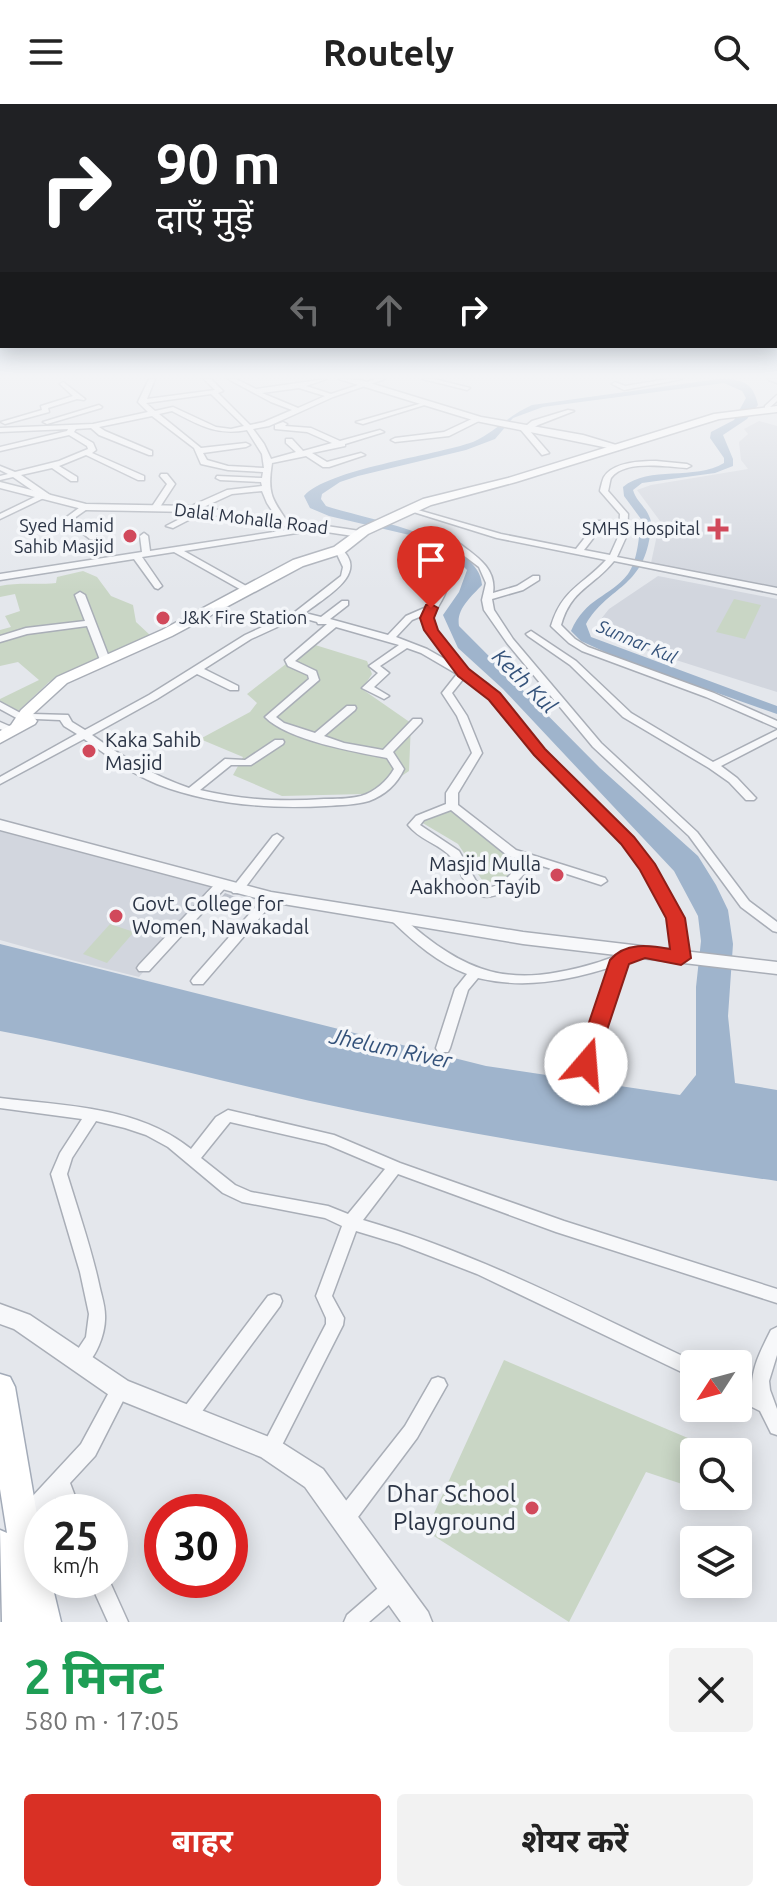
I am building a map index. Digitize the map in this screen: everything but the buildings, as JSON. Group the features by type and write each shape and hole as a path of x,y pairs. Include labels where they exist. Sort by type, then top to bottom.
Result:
{"main road":[{"path":"15,726 62,680 167,633 245,589 314,556 339,550 383,521 427,502 608,450"},
{"path":"15,726 79,678 166,640 280,573"},
{"path":"0,1387 7,1538 19,1622"},
{"path":"7,1538 44,1622"}],"street":[{"path":"0,478 53,465 90,450"},
{"path":"142,450 149,453"},
{"path":"208,450 199,451 202,460 209,465 268,466 321,450"},
{"path":"262,450 268,466 264,484 285,524"},
{"path":"301,450 326,465 361,455"},
{"path":"542,450 545,453"},
{"path":"87,453 141,478"},
{"path":"510,641 556,626 567,600 618,560 625,518 621,508 604,491 607,478 620,469 642,464 687,466"},
{"path":"53,465 74,479"},
{"path":"0,468 44,495 0,517"},
{"path":"155,508 171,484 164,476"},
{"path":"220,478 264,484"},
{"path":"170,526 237,490 264,484"},
{"name":"Dalal Mohalla Road","path":"0,485 86,507 198,510 362,532"},
{"path":"86,507 68,519 93,537"},
{"path":"411,510 492,534 777,591"},
{"path":"578,552 601,523"},
{"path":"0,568 5,576 319,527"},
{"path":"144,536 141,555 158,586"},
{"path":"453,543 483,566 490,583 489,610 510,641 597,745 693,834 745,904 777,928"},
{"path":"176,550 245,589"},
{"path":"0,781 87,735 248,637 298,614 345,577 347,567 339,550"},
{"path":"443,572 446,581 444,590 427,618 431,630 463,673"},
{"path":"488,597 508,593 536,578"},
{"path":"80,595 105,660"},
{"path":"0,705 15,726 64,717 68,724 134,769 192,791 233,800 265,802 363,799 375,794 395,777 399,769 397,761 386,754 316,738 280,725 270,717 314,680 312,673 295,666 290,660 345,603"},
{"path":"390,638 409,618 431,608"},
{"path":"298,614 406,644 463,673 495,697 539,752 628,840 649,868 675,918 687,958"},
{"path":"0,639 26,631 91,623"},
{"path":"556,626 585,649 710,695 777,725"},
{"path":"531,634 573,663 627,715 713,766 750,798"},
{"path":"384,696 367,688 384,673 374,666 406,644"},
{"path":"195,669 234,688"},
{"path":"452,806 452,793 477,753 462,716 447,697 463,673"},
{"path":"316,738 351,708"},
{"path":"386,754 417,721"},
{"path":"713,766 777,733"},
{"path":"192,791 229,761 247,763 279,742"},
{"path":"452,806 420,818 414,825 457,856 475,887 486,892 503,887 518,876 529,860"},
{"path":"452,806 499,845 529,860 601,881"},
{"path":"0,825 271,897 397,919 777,968"},
{"path":"144,968 277,838"},
{"path":"198,981 271,897"},
{"path":"397,919 424,943 475,973 535,980 620,960 643,951"},
{"path":"586,1064 620,960"},
{"path":"443,1048 462,989 475,973"},
{"path":"0,1103 138,1125 164,1136 229,1189 248,1198 328,1212 351,1223 402,1238 483,1269 680,1363"},
{"path":"79,1361 94,1339 97,1314 59,1174 65,1157 91,1116"},
{"path":"192,1159 221,1121 233,1116 329,1139 395,1167 562,1227 777,1296"},
{"path":"270,1449 334,1325 335,1318 324,1296 351,1223 395,1167"},
{"path":"189,1415 274,1301"},
{"path":"0,1314 22,1322 120,1389 270,1449 314,1478 418,1622"},
{"path":"777,1335 760,1375 764,1404 777,1427"},
{"path":"345,1518 404,1442 438,1385"},
{"path":"7,1538 88,1450 120,1389"},
{"path":"752,1398 764,1404"},
{"path":"60,1482 64,1494"},
{"path":"354,1622 392,1589"},
{"path":"107,1598 118,1622"}],"shaded area":[{"name":"SMHS Hospital","path":"740,450 777,450 777,588 651,563 660,521 637,490 748,469 741,460"},
{"path":"658,576 777,599 777,692 613,640 597,624 609,609"},
{"name":"Govt. College for Women, Nawakadal","path":"0,829 218,886 139,977 75,961 0,940"}],"green space":[{"path":"83,571 97,577 111,596 133,605 136,622 151,636 49,682 14,715 0,703 0,699 39,680 18,662 0,666 0,630 11,627 5,616 20,611 15,594 0,597 0,586 56,583 57,577"},
{"path":"734,599 761,605 745,639 716,632"},
{"path":"312,644 367,661 372,674 362,689 411,723 409,771 364,794 282,796 233,775 243,757 200,739 250,712 257,703 247,694"},
{"path":"452,808 526,861 510,878 484,883 458,844 421,822"},
{"path":"110,924 134,932 107,963 83,954"},
{"name":"Dhar School Playground","path":"504,1360 688,1438 680,1438 680,1483 646,1472 569,1622 426,1531"}],"water":[{"name":"Jhelum River","path":"443,450 466,450 340,482 322,494 321,499 326,506 417,533 462,555 476,569 482,585 462,609 459,626 600,768 698,856 728,910 733,944 728,1016 735,1083 777,1090 777,1181 569,1150 414,1122 0,1031 0,944 486,1066 680,1095 696,1075 696,987 701,941 698,916 674,871 503,689 458,648 443,615 459,592 467,570 461,564 418,537 329,516 310,508 304,496 335,478"},
{"path":"718,450 729,450 733,466 715,473 642,483 633,490 651,522 645,557 631,578 603,602 586,624 591,637 777,706 777,714 618,658 581,641 571,631 591,604 621,582 634,562 641,519 624,496 623,487 646,476 712,468 724,463"}],"place":[{"name":"SMHS Hospital","path":"718,529"},
{"name":"Syed Hamid Sahib Masjid","path":"130,536"},
{"name":"J&K Fire Station","path":"163,618"},
{"name":"Kaka Sahib Masjid","path":"89,751"},
{"name":"Masjid Mulla Aakhoon Tayib","path":"557,875"},
{"name":"Govt. College for Women, Nawakadal","path":"116,916"},
{"name":"Dhar School Playground","path":"532,1508"}],"route":[{"path":"431,608 427,618 431,630 463,673 495,697 539,752 628,840 649,868 675,918 681,958 643,951 620,960 586,1064"}],"water label":[{"name":"Sunnar Kul","path":"637,642"},
{"name":"Keth Kul","path":"525,681"}]}
